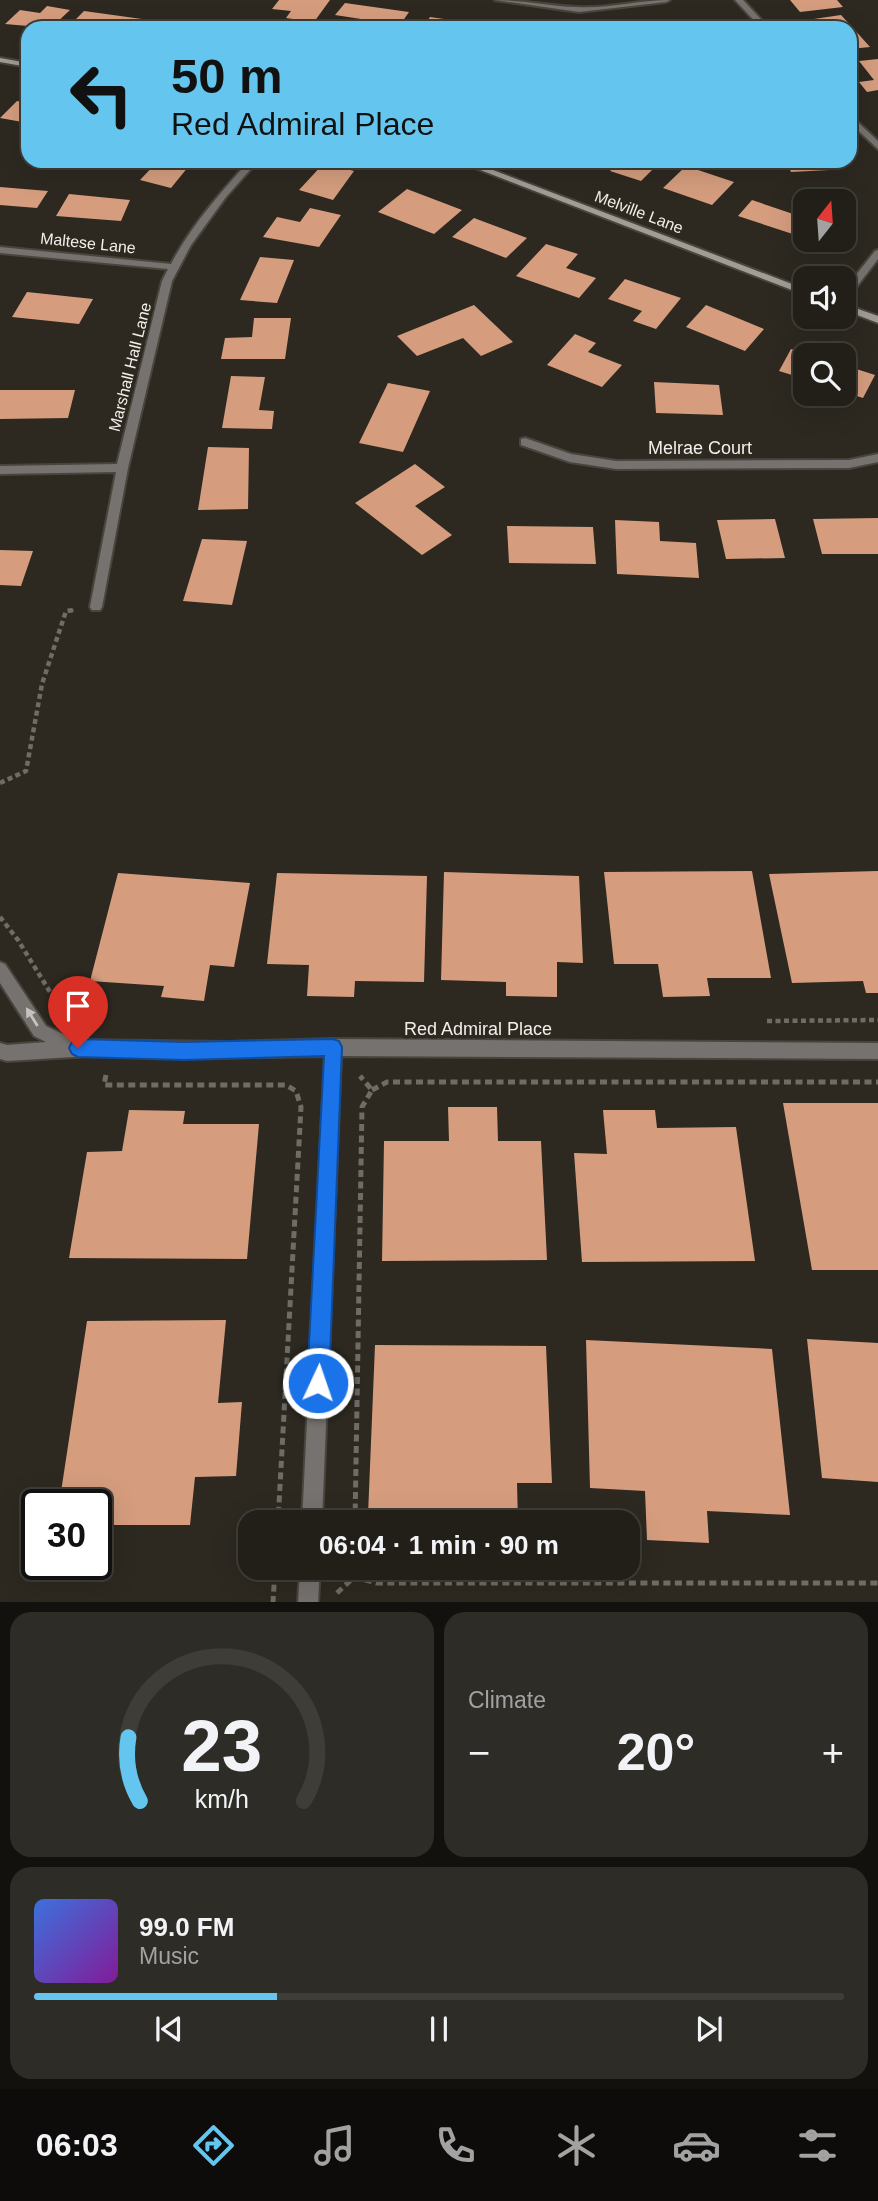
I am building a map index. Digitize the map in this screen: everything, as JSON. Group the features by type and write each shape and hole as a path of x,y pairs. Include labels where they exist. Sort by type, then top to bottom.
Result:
{"street":[{"path":"499,0 579,9 666,0"},
{"path":"738,0 758,21"},
{"path":"0,60 21,64"},
{"path":"857,124 878,146"},
{"name":"Marshall Hall Lane","path":"96,607 122,468 152,337 173,267 223,195 248,168"},
{"name":"Melville Lane","path":"479,168 793,287"},
{"name":"Maltese Lane","path":"0,250 173,267"},
{"path":"856,281 878,253"},
{"path":"856,312 878,320"},
{"name":"Melrae Court","path":"525,442 570,458 616,465 849,464 878,458"},
{"path":"0,470 122,468"},
{"name":"Red Admiral Place","path":"0,969 40,1031 78,1048"},
{"path":"313,1510 333,1047"},
{"name":"Red Admiral Place","path":"0,1051 78,1048 184,1051 333,1047 878,1051"},
{"path":"308,1602 309,1580"}],"path":[{"path":"0,783 26,771 43,684 66,611 96,607"},
{"path":"0,917 18,940 50,992 77,1018 86,1022"},
{"path":"333,1047 372,1090"},
{"path":"110,1049 104,1085 286,1085 296,1091 301,1107 279,1510"},
{"path":"355,1510 362,1107 372,1090 387,1082 878,1082"},
{"path":"273,1602 274,1580"},
{"path":"329,1602 351,1580"},
{"path":"366,1580 377,1583 878,1583"}],"building":[{"path":"279,0 330,0 315,21 286,18 291,11 272,9"},
{"path":"790,0 837,0 843,7 800,12"},
{"path":"345,3 409,12 403,21 374,21 335,15"},
{"path":"47,6 70,10 58,21 21,21 21,25 5,24 20,10 40,13"},
{"path":"84,11 142,19 140,21 74,21"},
{"path":"841,15 846,21 808,21"},
{"path":"430,17 458,21 427,21"},
{"path":"857,33 870,47 857,48"},
{"path":"878,59 878,90 867,92 859,82 874,80 859,61"},
{"path":"17,101 21,102 21,122 0,118"},
{"path":"151,168 187,168 171,188 140,180"},
{"path":"319,168 354,171 333,200 299,190"},
{"path":"613,168 654,168 641,181 610,171"},
{"path":"684,168 692,168 734,182 712,205 663,188"},
{"path":"789,168 829,170 791,172"},
{"path":"0,187 48,191 37,208 0,205"},
{"path":"407,189 462,210 434,234 378,212"},
{"path":"69,194 130,200 121,221 56,216"},
{"path":"752,200 793,214 793,234 738,216"},
{"path":"310,208 341,215 319,247 263,237 277,217 300,222"},
{"path":"474,218 527,238 506,258 452,237"},
{"path":"546,244 578,254 566,268 596,278 579,298 516,276"},
{"path":"260,257 294,260 277,303 240,300"},
{"path":"625,279 681,298 656,329 633,321 642,311 608,299"},
{"path":"27,292 93,299 79,324 12,317"},
{"path":"474,305 513,342 481,356 463,338 417,356 397,336"},
{"path":"706,305 764,329 745,351 686,327"},
{"path":"254,318 291,318 285,359 221,359 225,338 252,337"},
{"path":"575,334 596,343 588,352 622,365 602,387 547,365"},
{"path":"791,349 793,350 793,375 779,371"},
{"path":"856,369 875,375 863,398 856,396"},
{"path":"231,376 265,377 259,410 274,411 272,429 222,428"},
{"path":"654,382 719,385 723,415 656,413"},
{"path":"388,383 430,391 403,452 359,443"},
{"path":"0,390 75,390 68,418 0,419"},
{"path":"208,447 249,448 248,509 198,510"},
{"path":"415,464 445,487 415,506 452,535 422,555 355,503"},
{"path":"878,518 878,554 822,554 813,519"},
{"path":"775,519 785,558 726,559 717,520"},
{"path":"615,520 659,522 660,541 696,543 699,578 617,574"},
{"path":"507,526 593,527 596,564 509,563"},
{"path":"202,539 247,541 232,605 183,601"},
{"path":"0,550 33,551 21,586 0,585"},
{"path":"752,871 771,978 707,978 710,996 663,997 658,964 614,964 604,872"},
{"path":"878,871 878,993 866,993 863,981 792,983 769,874"},
{"path":"444,872 579,876 583,963 557,962 557,997 506,996 506,982 441,980"},
{"path":"118,873 250,883 234,967 210,965 204,1001 161,997 164,986 90,981"},
{"path":"277,873 427,876 424,982 355,981 354,997 307,996 309,965 267,964"},
{"path":"783,1103 878,1103 878,1270 812,1270"},
{"path":"448,1107 497,1107 498,1141 541,1141 547,1260 382,1261 384,1141 449,1141"},
{"path":"129,1110 185,1111 183,1124 259,1124 247,1259 69,1258 87,1152 122,1151"},
{"path":"603,1110 655,1110 657,1128 736,1127 755,1261 582,1262 574,1153 607,1154"},
{"path":"226,1320 218,1403 242,1402 236,1476 195,1477 190,1525 112,1525 112,1489 61,1489 87,1321"},
{"path":"807,1339 878,1343 878,1482 822,1478"},
{"path":"586,1340 772,1349 790,1515 707,1511 709,1543 647,1540 645,1491 590,1488"},
{"path":"375,1345 546,1346 552,1483 517,1483 518,1510 368,1510"}],"route":[{"path":"78,1048 184,1051 333,1047 318,1383"}]}
